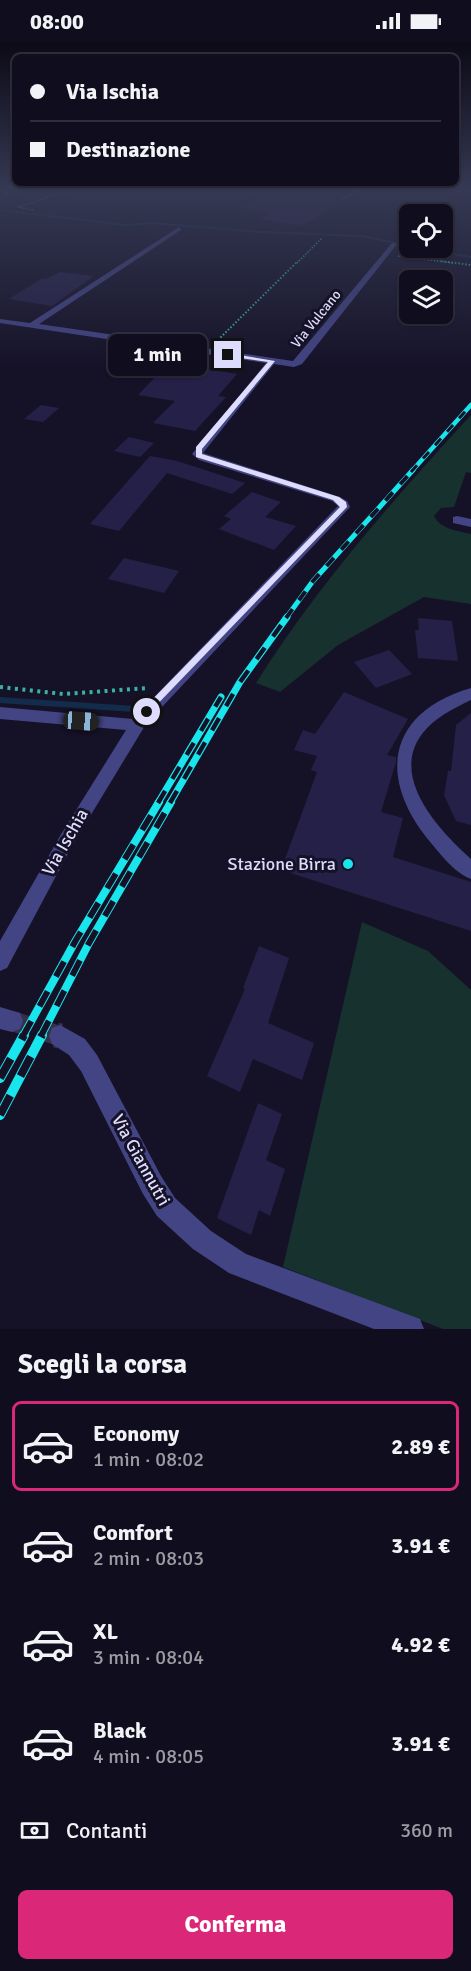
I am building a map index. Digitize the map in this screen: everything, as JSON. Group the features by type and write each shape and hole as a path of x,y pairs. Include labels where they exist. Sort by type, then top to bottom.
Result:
{"street":[{"path":"32,325 148,249"},
{"name":"Via Vulcano","path":"272,361 289,364 299,362 390,249"},
{"path":"0,321 272,361"},
{"name":"Via Ischia","path":"0,961 66,841 145,715 344,507 343,503 336,499 203,458 197,454 198,449 272,361"},
{"path":"457,520 471,523"},
{"path":"471,693 436,710 421,723 405,747 403,764 406,785 418,811 442,843 471,871"},
{"path":"0,713 145,715"},
{"name":"Via Giannutri","path":"60,1036 76,1047 89,1063 152,1185 166,1207 183,1225 219,1253 238,1264 410,1329"}],"path":[{"path":"207,352 311,249"},
{"path":"386,255 471,265"},
{"path":"0,687 63,694 129,687 168,690"}],"green space":[{"path":"471,415 471,473 466,472 454,507 441,508 434,516 445,527 471,534 471,604 424,597 338,645 280,692 256,683 304,612 357,544"},
{"path":"362,922 428,951 471,990 471,1329 443,1329 283,1267"}],"building":[{"path":"60,272 94,276 52,306 9,299 41,279"},
{"path":"169,363 237,374 218,396 226,397 195,431 153,423 175,401 138,395"},
{"path":"41,405 59,408 43,422 24,419"},
{"path":"129,437 154,443 140,457 114,451"},
{"path":"150,456 177,461 245,483 232,494 167,473 119,531 90,524"},
{"path":"252,492 281,502 265,517 296,526 274,550 219,529 231,519 224,516"},
{"path":"124,558 179,571 164,593 108,579"},
{"path":"418,618 452,621 458,661 418,658 415,630 419,630"},
{"path":"389,650 412,674 376,688 354,662"},
{"name":"Stazione Birra","path":"344,692 408,719 387,755 396,757 396,762 381,812 403,818 393,857 471,882 471,931 281,870 317,772 311,770 317,756 294,750 303,730 315,734"},
{"path":"471,713 471,825 456,821 444,795 448,771 451,771 456,725"},
{"path":"259,946 289,958 268,1023 314,1043 302,1080 253,1059 240,1092 207,1076 245,989 243,988"},
{"path":"258,1103 282,1114 266,1160 285,1169 270,1216 259,1210 251,1235 217,1218"}],"waterway":[{"path":"453,254 471,257"},
{"path":"0,700 149,710"}],"tunnel":[{"path":"12,1021 60,1036 56,1035"}],"railway":[{"path":"411,472 471,405"},
{"path":"286,618 313,581 413,470"},
{"path":"170,803 240,682 287,617"},
{"path":"158,803 221,697"},
{"path":"23,1036 76,940 159,802"},
{"path":"41,1036 89,943 171,802"},
{"path":"0,1078 24,1035"},
{"path":"0,1115 42,1035"}],"place":[{"name":"Stazione Birra","path":"348,864"}],"route":[{"path":"147,712 344,507 343,503 336,499 198,455 198,449 272,361 228,355"}]}
